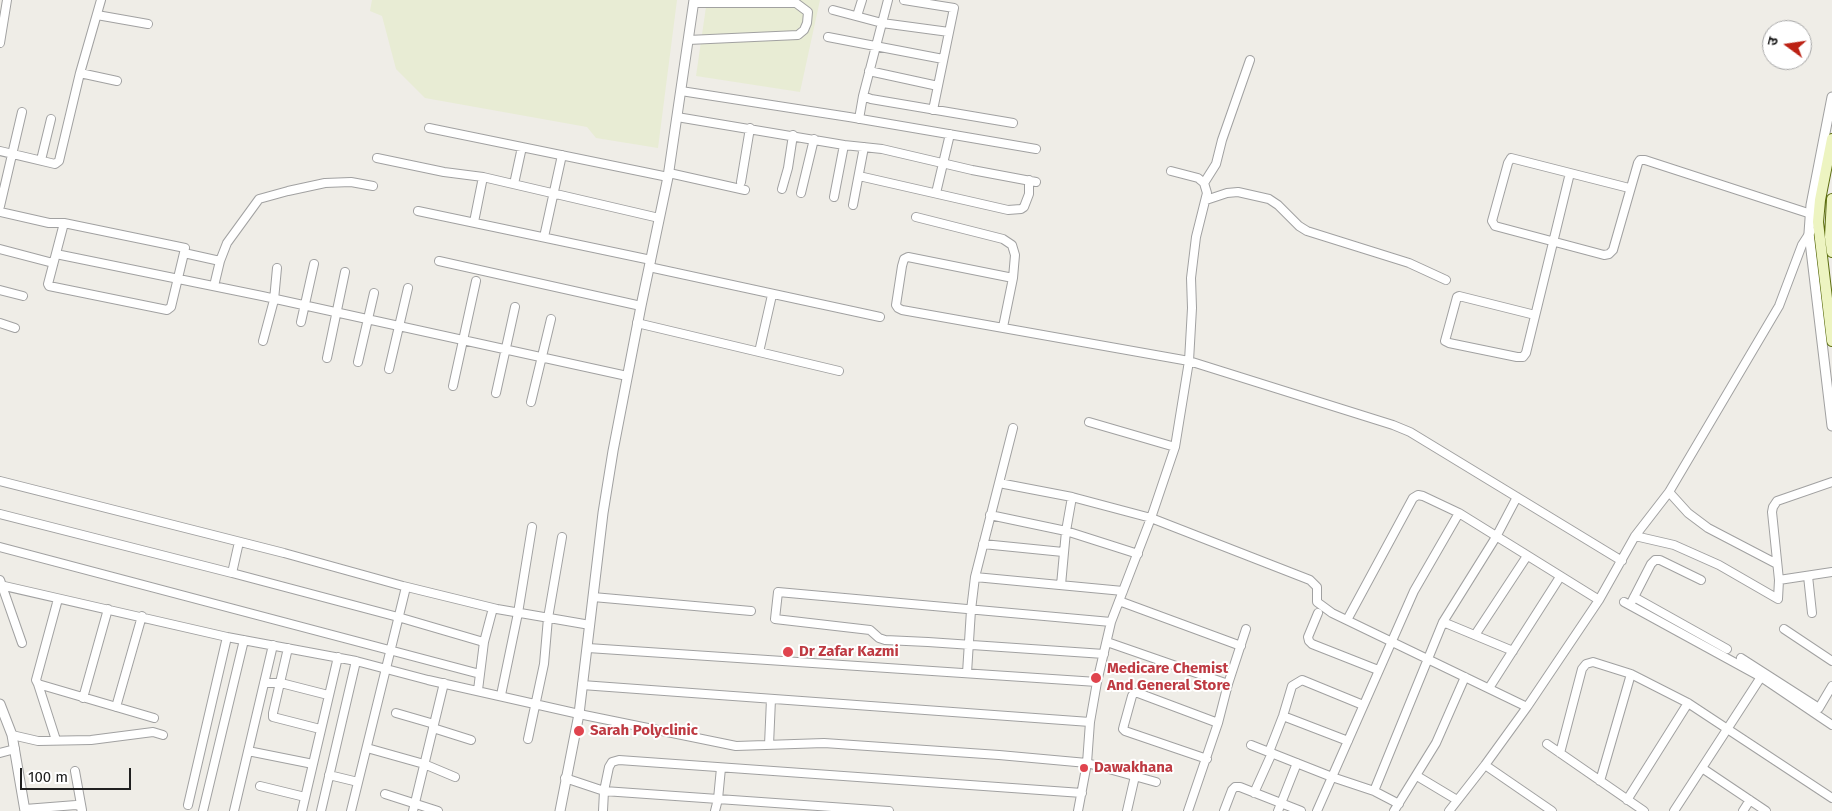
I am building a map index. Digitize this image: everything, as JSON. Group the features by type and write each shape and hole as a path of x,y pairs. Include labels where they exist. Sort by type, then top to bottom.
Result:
{"main road":[{"path":"1829,142 1814,208 1818,222 1832,341"},
{"path":"1832,199 1830,229 1832,252"}],"street":[{"path":"0,43 7,0"},
{"path":"0,151 55,164 59,161 80,73 101,0"},
{"path":"857,16 862,0"},
{"path":"859,119 869,71 888,0"},
{"path":"904,0 954,8 933,110"},
{"path":"560,811 579,714 602,514 637,323 668,175 681,91 688,40 694,1 796,2 808,12 804,30 798,35 688,40"},
{"path":"833,10 882,23 949,32"},
{"path":"97,15 148,24"},
{"path":"828,37 943,59"},
{"path":"1204,183 1216,164 1222,140 1250,60"},
{"path":"869,71 938,86"},
{"path":"80,73 117,81"},
{"path":"681,91 1036,149"},
{"path":"863,96 871,99 1013,123"},
{"path":"1829,142 1832,97"},
{"path":"0,206 22,112"},
{"path":"677,117 844,145 882,149 1032,181 1024,207 1021,210 1008,210 859,176"},
{"path":"41,160 51,119"},
{"path":"429,128 745,190"},
{"path":"741,182 750,128"},
{"path":"936,193 950,134"},
{"path":"782,190 788,168 793,135"},
{"path":"801,193 814,139"},
{"path":"834,198 844,145"},
{"path":"514,184 522,147"},
{"path":"853,205 864,147"},
{"path":"544,237 562,155"},
{"path":"377,158 514,184 659,218"},
{"path":"1629,188 1511,158 1492,221 1495,226 1604,255 1609,254 1613,250 1629,188 1640,160 1814,208 1809,233 1832,426"},
{"path":"1078,811 1082,794 1090,722 1111,622 1138,554 1175,447 1189,361 1192,308 1190,278 1196,237 1207,193 1204,183 1198,178 1171,171"},
{"path":"1535,316 1459,296 1457,297 1445,341 1517,357 1523,357 1526,353 1570,173"},
{"path":"474,222 483,178"},
{"path":"214,286 220,261 228,243 258,199 325,184 351,182 373,186"},
{"path":"1206,200 1238,192 1269,199 1278,204 1299,226 1307,231 1409,263 1446,280"},
{"path":"418,211 544,237 772,295 880,317"},
{"path":"0,212 49,222 64,223 185,248 171,307 167,310 50,286 48,284 64,223"},
{"path":"916,217 1003,239 1012,245 1015,255 1013,278 1002,327"},
{"path":"1449,811 1527,706 1598,600 1635,536 1669,492 1779,306 1798,254 1809,233 1818,222"},
{"path":"0,250 53,264"},
{"path":"56,254 214,286 627,376"},
{"path":"184,254 220,261"},
{"path":"1013,278 908,257 904,259 902,266 896,305 898,308 1189,361 1410,432 1622,561"},
{"path":"438,261 641,306"},
{"path":"301,322 314,264"},
{"path":"264,342 274,300 277,268"},
{"path":"327,358 345,272"},
{"path":"453,386 476,281"},
{"path":"389,369 408,288"},
{"path":"0,290 23,296"},
{"path":"358,362 374,293"},
{"path":"760,352 772,295"},
{"path":"496,393 515,307"},
{"path":"531,402 551,318"},
{"path":"0,323 15,328"},
{"path":"637,323 839,371"},
{"path":"1089,422 1175,447"},
{"path":"967,673 970,610 975,577 1013,428"},
{"path":"0,481 493,608 590,625"},
{"path":"1635,536 1674,545 1719,565 1778,599 1779,580 1773,507 1778,501 1832,482"},
{"path":"999,483 1072,497 1151,518 1310,580 1317,588 1317,602 1332,614 1527,706"},
{"path":"1669,492 1688,513 1708,528 1778,564"},
{"path":"1347,620 1416,496 1423,496 1459,514 1598,600"},
{"path":"1061,585 1063,552 1072,497"},
{"path":"1374,791 1443,622 1496,537 1517,497"},
{"path":"0,514 398,617 484,642"},
{"path":"1317,811 1414,591 1459,514"},
{"path":"990,515 1066,531 1138,554"},
{"path":"501,695 518,613 532,527"},
{"path":"528,739 544,664 548,618 562,537"},
{"path":"232,574 239,542"},
{"path":"983,544 1063,552"},
{"path":"0,546 480,674"},
{"path":"1475,635 1527,556"},
{"path":"1629,601 1655,560 1660,560 1701,580"},
{"path":"1779,580 1832,572"},
{"path":"1808,576 1812,613"},
{"path":"975,577 1123,591"},
{"path":"1489,688 1560,577"},
{"path":"1,584 58,599 142,616 227,637 356,661 579,714 736,746 824,743 1086,762 1156,782"},
{"path":"1,584 22,643"},
{"path":"351,811 406,586"},
{"path":"1104,654 885,640 879,638 870,630 775,619 778,592 1111,622"},
{"path":"593,597 751,611"},
{"path":"56,740 36,680 58,599"},
{"path":"1119,601 1241,646"},
{"path":"1629,601 1682,624 1727,649"},
{"path":"1629,601 1678,631 1819,708 1832,686"},
{"path":"478,690 484,642 493,608"},
{"path":"83,698 108,609"},
{"path":"1318,613 1308,637 1312,644 1378,670"},
{"path":"116,707 142,616"},
{"path":"1443,622 1512,651"},
{"path":"1678,631 1682,624"},
{"path":"1188,811 1207,759 1246,629"},
{"path":"1784,629 1832,661"},
{"path":"188,805 227,637"},
{"path":"203,811 244,640"},
{"path":"1107,642 1228,684"},
{"path":"234,811 273,645"},
{"path":"288,648 273,717 320,729"},
{"path":"588,648 1097,682"},
{"path":"302,811 338,658"},
{"path":"1742,658 1757,673"},
{"path":"321,811 356,661"},
{"path":"1560,753 1582,669 1586,664 1593,662 1631,674 1688,703 1832,798"},
{"path":"1674,811 1727,730 1757,673"},
{"path":"1600,781 1631,674"},
{"path":"1394,811 1436,743 1465,677"},
{"path":"1254,792 1270,753 1292,686 1302,680 1363,705"},
{"path":"264,683 281,683 328,695"},
{"path":"414,807 444,683"},
{"path":"38,684 154,718"},
{"path":"582,685 1090,722"},
{"path":"1207,759 1125,731 1123,729 1132,696 1134,693 1138,693 1218,723"},
{"path":"1793,695 1832,725"},
{"path":"770,745 771,699"},
{"path":"1627,800 1688,703"},
{"path":"0,704 12,735 25,810 76,805 80,806 82,810"},
{"path":"396,713 471,740"},
{"path":"1283,716 1348,741"},
{"path":"12,735 38,741 92,740 154,732 163,735"},
{"path":"1547,744 1644,811"},
{"path":"1251,745 1332,778 1374,791 1399,804"},
{"path":"367,748 424,764 455,776"},
{"path":"0,753 15,749"},
{"path":"248,751 312,764"},
{"path":"603,811 608,767 612,762 619,760 1082,794"},
{"path":"1278,811 1297,764"},
{"path":"1485,765 1552,811"},
{"path":"715,811 721,768"},
{"path":"1702,768 1766,811"},
{"path":"75,771 82,810"},
{"path":"330,775 358,782"},
{"path":"1127,811 1135,776"},
{"path":"1417,776 1456,800"},
{"path":"565,778 604,791 890,811"},
{"path":"260,786 305,797"},
{"path":"1224,811 1235,787 1254,792 1301,811"},
{"path":"385,794 414,807 438,811"},
{"path":"1743,811 1750,800"}],"green space":[{"path":"372,0 677,0 658,148 596,138 587,127 425,98 396,69 382,16 370,11"},
{"path":"707,0 820,0 800,92 696,76"}],"place":[{"name":"Dr Zafar Kazmi","path":"788,652"},
{"name":"Medicare Chemist And General Store","path":"1096,678"},
{"name":"Sarah Polyclinic","path":"579,731"},
{"name":"Dawakhana","path":"1084,768"}]}
